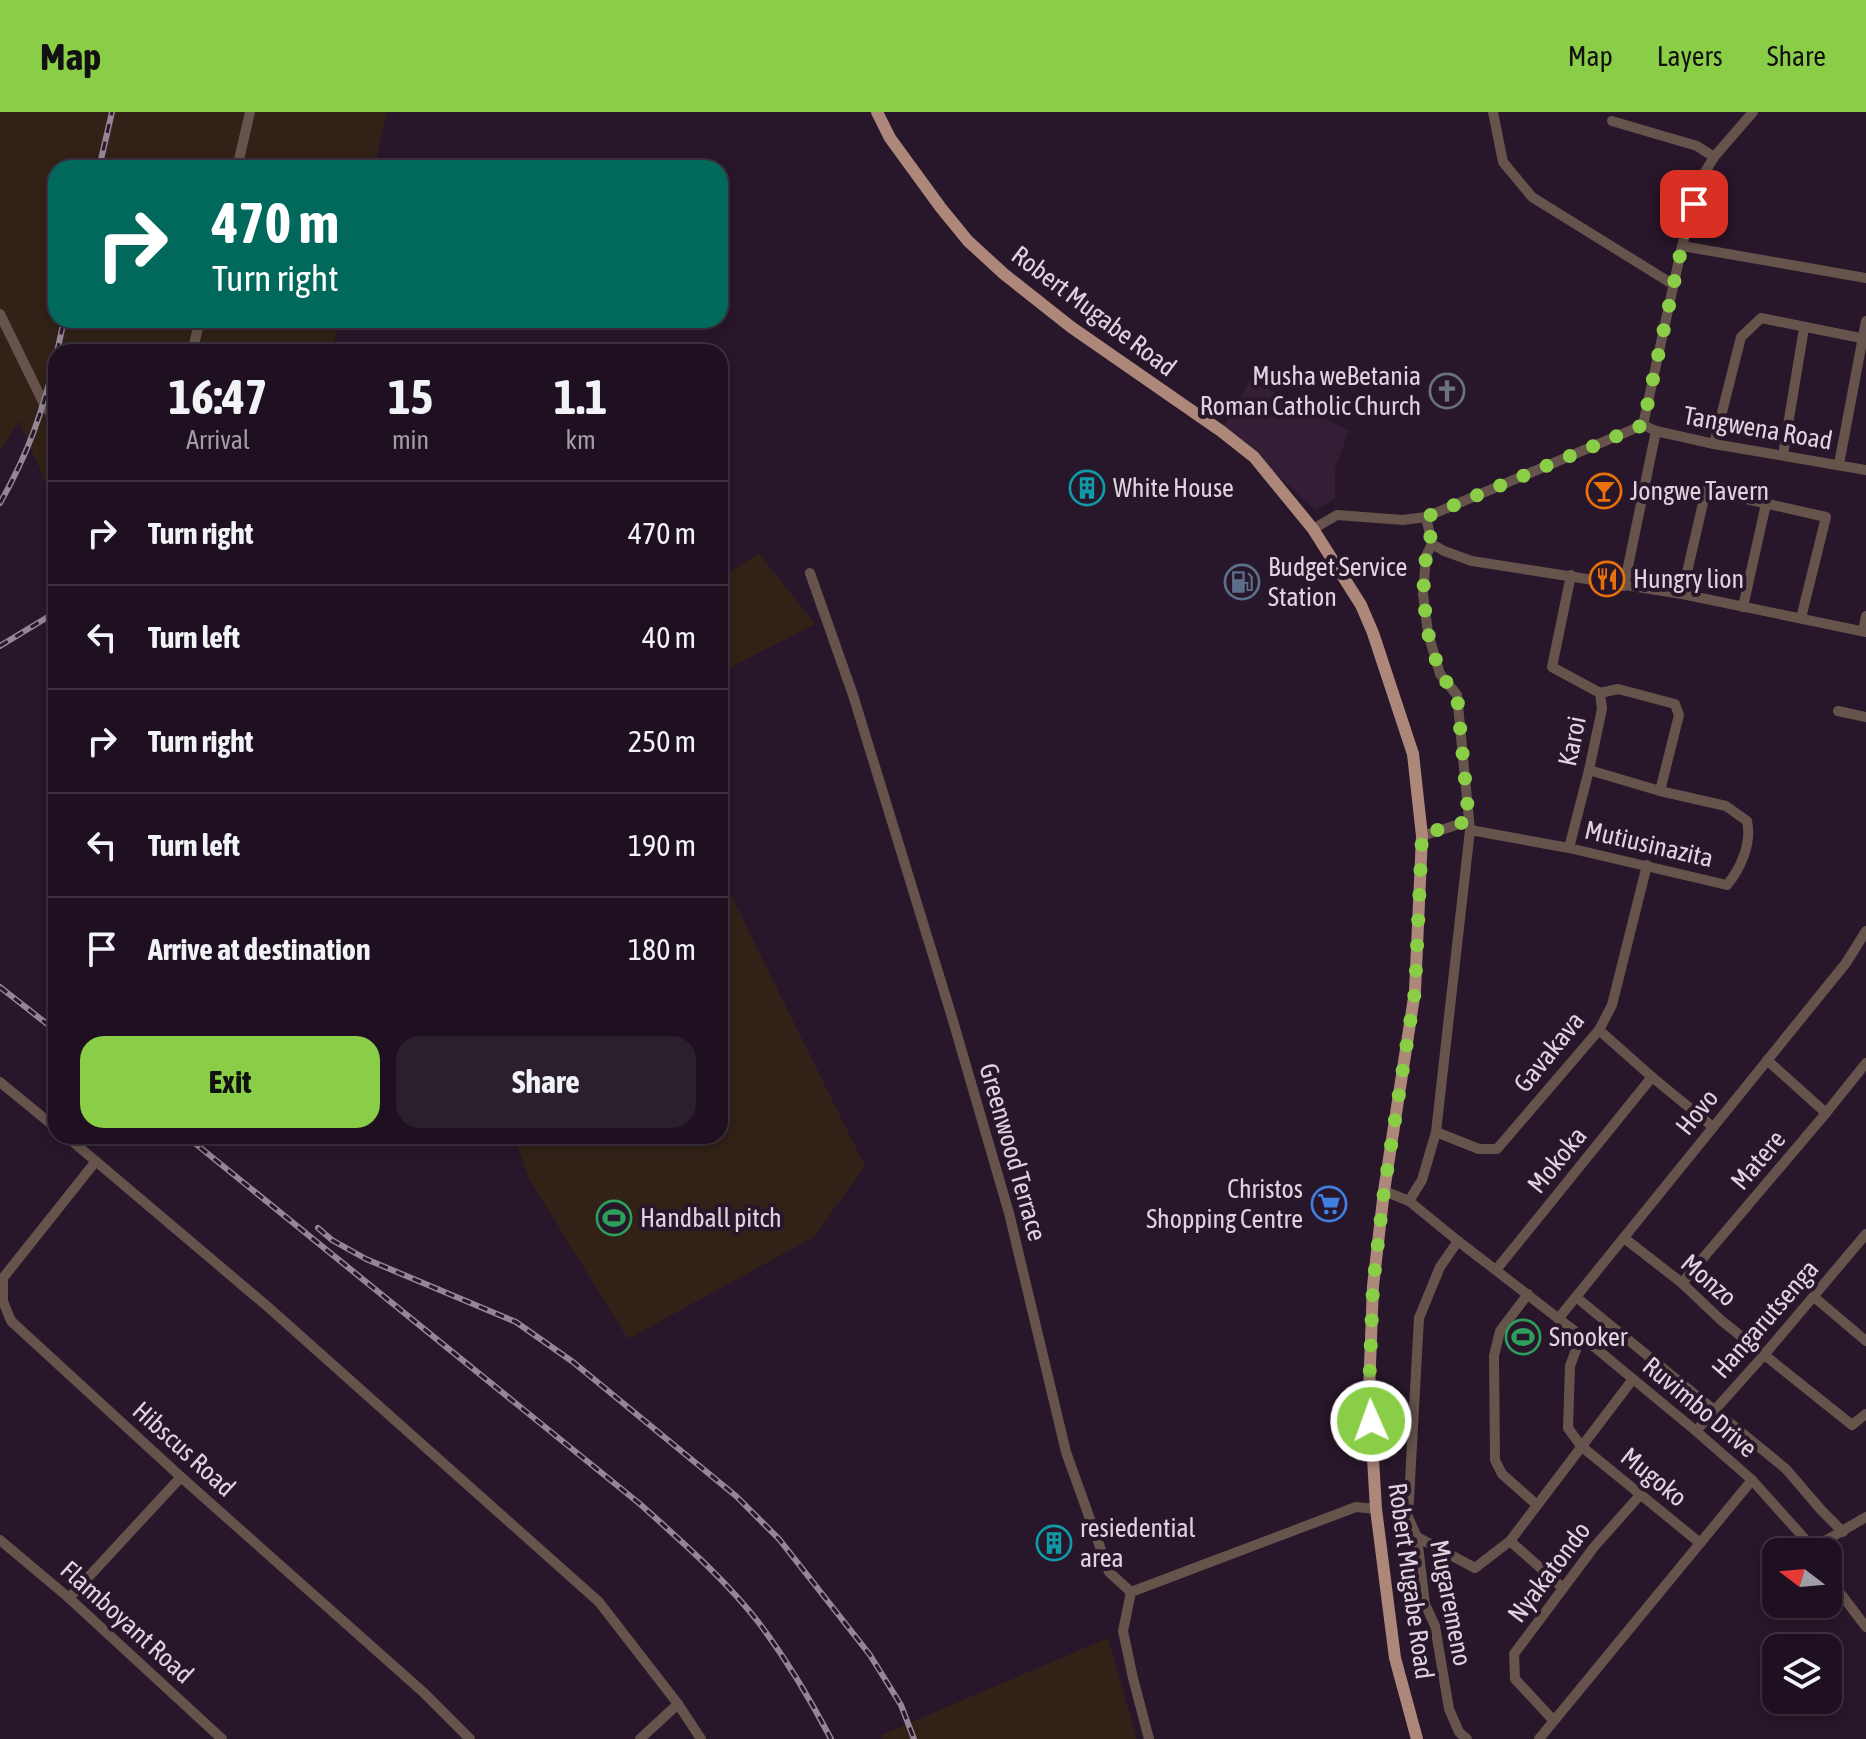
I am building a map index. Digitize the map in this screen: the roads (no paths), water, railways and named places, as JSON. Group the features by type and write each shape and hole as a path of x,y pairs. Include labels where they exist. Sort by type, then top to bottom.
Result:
{"main road":[{"name":"Robert Mugabe Road","path":"877,112 890,138 941,208 968,241 1004,274 1071,327 1254,457 1313,529 1361,605 1373,633 1413,754 1422,836 1415,991 1384,1191 1373,1286 1369,1391 1376,1509 1395,1658 1417,1739"}],"street":[{"path":"239,160 250,112"},
{"path":"1493,112 1503,162 1532,197 1674,285"},
{"path":"1313,529 1337,515 1403,520 1426,517 1643,425 1699,182 1714,157 1753,112"},
{"path":"1612,121 1697,146 1714,157"},
{"path":"1682,246 1866,278"},
{"path":"0,314 48,410"},
{"path":"1714,444 1741,337 1761,318 1864,338"},
{"path":"1839,464 1866,321"},
{"path":"1783,455 1804,328"},
{"name":"Tangwena Road","path":"1643,425 1656,431 1714,444 1866,470"},
{"path":"1624,586 1656,431"},
{"path":"1682,594 1706,490 1826,517 1801,618"},
{"path":"1743,607 1766,504"},
{"path":"1409,1201 1422,1180 1436,1132 1469,825 1457,695 1440,674 1428,633 1423,594 1426,556 1432,544 1426,517"},
{"path":"1432,544 1472,561 1682,594 1864,631 1866,616"},
{"name":"Greenwood Terrace","path":"810,573 853,695 951,1014 1004,1197 1066,1452 1109,1572 1131,1592"},
{"name":"Karoi","path":"1569,848 1602,709 1600,693 1552,667 1571,575"},
{"path":"1600,693 1618,689 1675,704 1679,715 1660,791"},
{"path":"1838,711 1866,717"},
{"name":"Mutiusinazita","path":"1469,825 1727,885 1739,870 1749,832 1747,821 1726,806 1589,770"},
{"path":"1422,836 1445,827 1469,825"},
{"name":"Gavakava","path":"1436,1132 1479,1149 1497,1149 1599,1030 1612,1005 1647,865"},
{"name":"Hovo","path":"1558,1319 1846,963 1866,931"},
{"path":"1599,1030 1713,1127"},
{"path":"1767,1060 1826,1113"},
{"name":"Matere","path":"1682,1283 1866,1063"},
{"name":"Mokoka","path":"1496,1270 1652,1077"},
{"path":"0,1082 48,1121"},
{"path":"76,1144 268,1307 599,1602 678,1704 701,1739"},
{"name":"Hibscus Road","path":"96,1161 3,1278 3,1301 11,1321 423,1692 470,1739"},
{"name":"Ruvimbo Drive","path":"1384,1191 1409,1201 1696,1431 1752,1480 1803,1538"},
{"name":"Hangarutsenga","path":"1696,1431 1865,1237"},
{"name":"Monzo","path":"1624,1238 1852,1425 1866,1414"},
{"name":"Mugaremeno","path":"1458,1241 1440,1267 1419,1318 1408,1517 1417,1537 1425,1604 1435,1626 1449,1709 1459,1732 1467,1739"},
{"path":"1528,1294 1500,1331 1494,1356 1495,1460 1502,1474 1537,1505"},
{"path":"1576,1297 1786,1469 1843,1532"},
{"path":"1814,1297 1866,1341"},
{"path":"1581,1336 1570,1366 1568,1428 1581,1446"},
{"path":"1417,1537 1475,1568 1510,1541 1633,1379"},
{"name":"Mugoko","path":"1581,1446 1700,1543"},
{"path":"69,1598 181,1477"},
{"path":"1539,1739 1752,1480"},
{"name":"Nyakatondo","path":"1553,1720 1515,1679 1514,1654 1594,1547 1641,1494"},
{"path":"1149,1739 1123,1631 1131,1592 1356,1507 1376,1509"},
{"name":"Ruvimbo Drive","path":"1833,1538 1866,1517"},
{"name":"Flamboyant Road","path":"0,1540 69,1598 222,1739"},
{"path":"1510,1541 1563,1588"},
{"path":"1842,1595 1866,1627"},
{"path":"640,1739 678,1704"}],"railway":[{"path":"101,160 112,112"},
{"path":"59,344 62,328"},
{"path":"0,503 34,432 48,387"},
{"path":"0,646 48,617"},
{"path":"0,987 48,1025"},
{"path":"196,1144 640,1504 687,1546 759,1623 831,1739"},
{"path":"318,1228 332,1240 366,1259 516,1322 573,1362 736,1496 779,1539 870,1655 901,1705 914,1739"}],"place":[{"name":"Musha weBetania Roman Catholic Church","path":"1447,391"},
{"name":"White House","path":"1087,488"},
{"name":"Jongwe Tavern","path":"1604,491"},
{"name":"Hungry lion","path":"1607,579"},
{"name":"Budget Service Station","path":"1242,582"},
{"name":"Christos Shopping Centre","path":"1329,1204"},
{"name":"Handball pitch","path":"614,1218"},
{"name":"Snooker","path":"1523,1337"},
{"name":"resiedential area","path":"1054,1543"}]}
